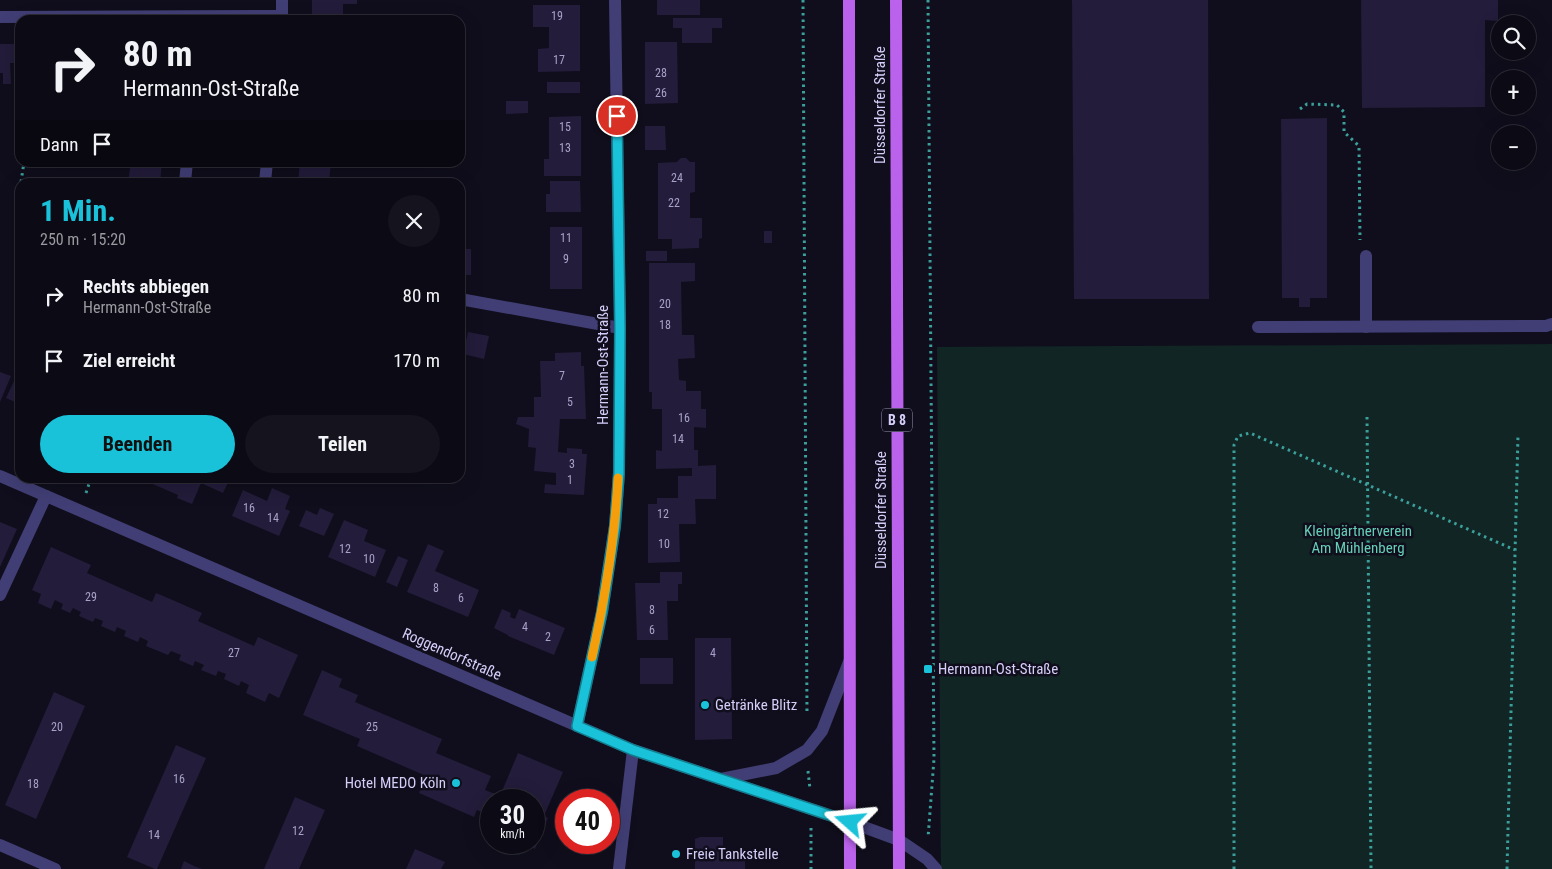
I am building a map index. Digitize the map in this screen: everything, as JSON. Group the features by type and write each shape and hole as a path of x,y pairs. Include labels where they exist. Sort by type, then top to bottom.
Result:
{"main road":[{"name":"Düsseldorfer Straße","path":"849,0 850,869"},
{"name":"Düsseldorfer Straße","path":"896,0 899,869"}],"street":[{"path":"282,0 282,15"},
{"name":"Hermann-Ost-Straße","path":"577,726 602,612 615,526 619,473 620,328 616,0"},
{"path":"0,17 15,17"},
{"path":"1366,256 1366,327"},
{"path":"465,300 620,328"},
{"path":"1258,327 1546,326 1552,324"},
{"name":"Roggendorfstraße","path":"0,476 15,483"},
{"name":"Roggendorfstraße","path":"16,483 633,750 899,840 927,859 936,869"},
{"path":"0,595 46,496"},
{"path":"718,779 776,768 807,750 822,731 850,660"},
{"path":"619,869 633,750"},
{"path":"0,845 55,869"}],"path":[{"path":"803,0 807,750 811,809 811,869"},
{"path":"927,859 934,759 928,0"},
{"path":"1300,109 1307,104 1337,105 1344,112 1344,132 1359,146 1360,248 1366,256"},
{"path":"1367,417 1371,869"},
{"path":"1234,869 1234,445 1238,436 1250,433 1515,550"},
{"path":"1507,869 1518,435"},
{"path":"927,719 934,720"}],"green space":[{"name":"Kleingärtnerverein Am Mühlenberg","path":"1552,344 1552,869 941,869 937,347"}],"building":[{"path":"312,0 357,0 357,4 343,4 343,15 312,15"},
{"path":"657,0 700,0 700,15 657,15"},
{"path":"1072,0 1208,0 1209,299 1074,299"},
{"path":"1361,0 1498,0 1498,15 1491,15 1491,20 1485,20 1485,107 1362,108"},
{"path":"533,5 580,5 580,71 538,72 538,49 549,48 549,27 533,27"},
{"path":"673,18 722,18 722,28 712,28 712,43 682,43 682,28 673,28"},
{"path":"645,42 677,42 678,103 645,104"},
{"path":"0,44 15,44 15,63 10,63 11,84 3,84 3,73 0,73"},
{"path":"547,82 580,82 580,93 547,93"},
{"path":"506,101 528,101 528,113 506,114"},
{"path":"581,116 581,176 544,176 544,159 549,159 549,117"},
{"path":"1327,118 1327,298 1310,298 1310,307 1299,307 1299,298 1282,298 1281,119"},
{"path":"645,126 665,126 666,150 645,150"},
{"path":"681,158 695,162 695,192 690,193 690,218 702,218 702,238 699,239 699,248 672,249 672,239 658,239 658,163 677,162"},
{"path":"130,167 162,167 160,178 129,178"},
{"path":"300,167 330,167 329,178 298,178"},
{"path":"550,181 580,181 581,212 546,212 546,194 550,194"},
{"path":"550,227 582,227 582,289 550,289"},
{"path":"764,231 772,231 772,243 764,243"},
{"path":"465,249 471,249 471,275 465,275"},
{"path":"646,251 667,251 667,261 646,261"},
{"path":"649,263 695,263 695,281 681,282 682,335 694,335 695,358 678,359 679,380 686,381 686,391 701,391 701,409 706,409 706,428 694,427 694,450 698,450 698,466 716,465 716,499 695,499 696,524 679,524 680,562 648,563 648,504 657,504 657,498 678,498 678,476 692,476 692,468 656,469 656,450 662,451 662,409 652,409 652,392 649,392"},
{"path":"468,332 489,336 484,359 465,354"},
{"path":"581,352 581,366 584,366 586,419 560,419 558,452 567,453 567,448 582,449 582,454 587,454 584,495 544,493 545,484 556,485 556,473 534,471 536,448 528,447 529,429 516,424 518,417 534,417 534,397 541,397 540,361 555,361 555,353"},
{"path":"0,372 11,376 0,402"},
{"path":"15,379 15,402 6,398"},
{"path":"150,483 201,483 192,504 177,498 178,495"},
{"path":"201,483 228,483 223,493"},
{"path":"272,488 290,496 285,509 290,511 279,536 232,516 243,490 267,501"},
{"path":"320,508 334,514 324,536 299,526 306,510 317,515"},
{"path":"344,520 368,530 364,541 386,550 375,577 328,557"},
{"path":"0,522 17,529 0,567"},
{"path":"428,544 444,551 435,571 479,590 468,617 407,592"},
{"path":"51,547 91,565 87,573 152,602 156,593 202,613 198,621 254,646 258,637 298,655 279,698 269,693 265,702 246,693 249,685 241,681 239,686 224,679 226,674 218,671 216,676 201,670 204,665 195,661 193,666 179,660 181,655 171,651 168,655 146,646 148,641 140,637 138,642 124,636 126,631 117,627 115,632 101,626 103,621 95,618 93,622 79,616 81,612 73,608 70,613 61,609 63,604 55,600 51,609 38,603 41,594 32,590"},
{"path":"398,556 408,560 397,587 386,582"},
{"path":"660,572 682,572 682,584 678,584 678,601 667,601 668,640 637,640 635,583 660,583"},
{"path":"502,609 511,613 510,617 515,619 519,609 565,628 554,655 508,636 494,628"},
{"path":"695,638 731,638 732,739 695,740"},
{"path":"640,658 673,658 673,684 640,684"},
{"path":"322,670 342,679 339,687 358,695 355,702 442,739 436,753 491,776 485,789 480,789 480,811 477,810 474,817 419,793 426,776 357,746 360,739 303,715"},
{"path":"54,692 85,706 36,819 5,805"},
{"path":"176,745 206,758 157,869 155,869 127,857"},
{"path":"518,753 563,772 545,814 545,789 503,789"},
{"path":"295,797 325,810 299,869 264,869"},
{"path":"700,837 723,837 723,850 745,850 745,869 695,869 695,839"},
{"path":"415,849 445,862 441,869 406,869"},
{"path":"184,861 194,866 202,869 181,869"}],"slow traffic":[{"path":"592,657 602,612 615,526 618,478"}],"place":[{"name":"Hermann-Ost-Straße","path":"928,669"},
{"name":"Getränke Blitz","path":"705,705"},
{"name":"Hotel MEDO Köln","path":"456,783"},
{"name":"Freie Tankstelle","path":"676,854"}],"route":[{"path":"617,116 620,328 619,473 615,526 602,612 577,726 633,750 850,822"}]}
